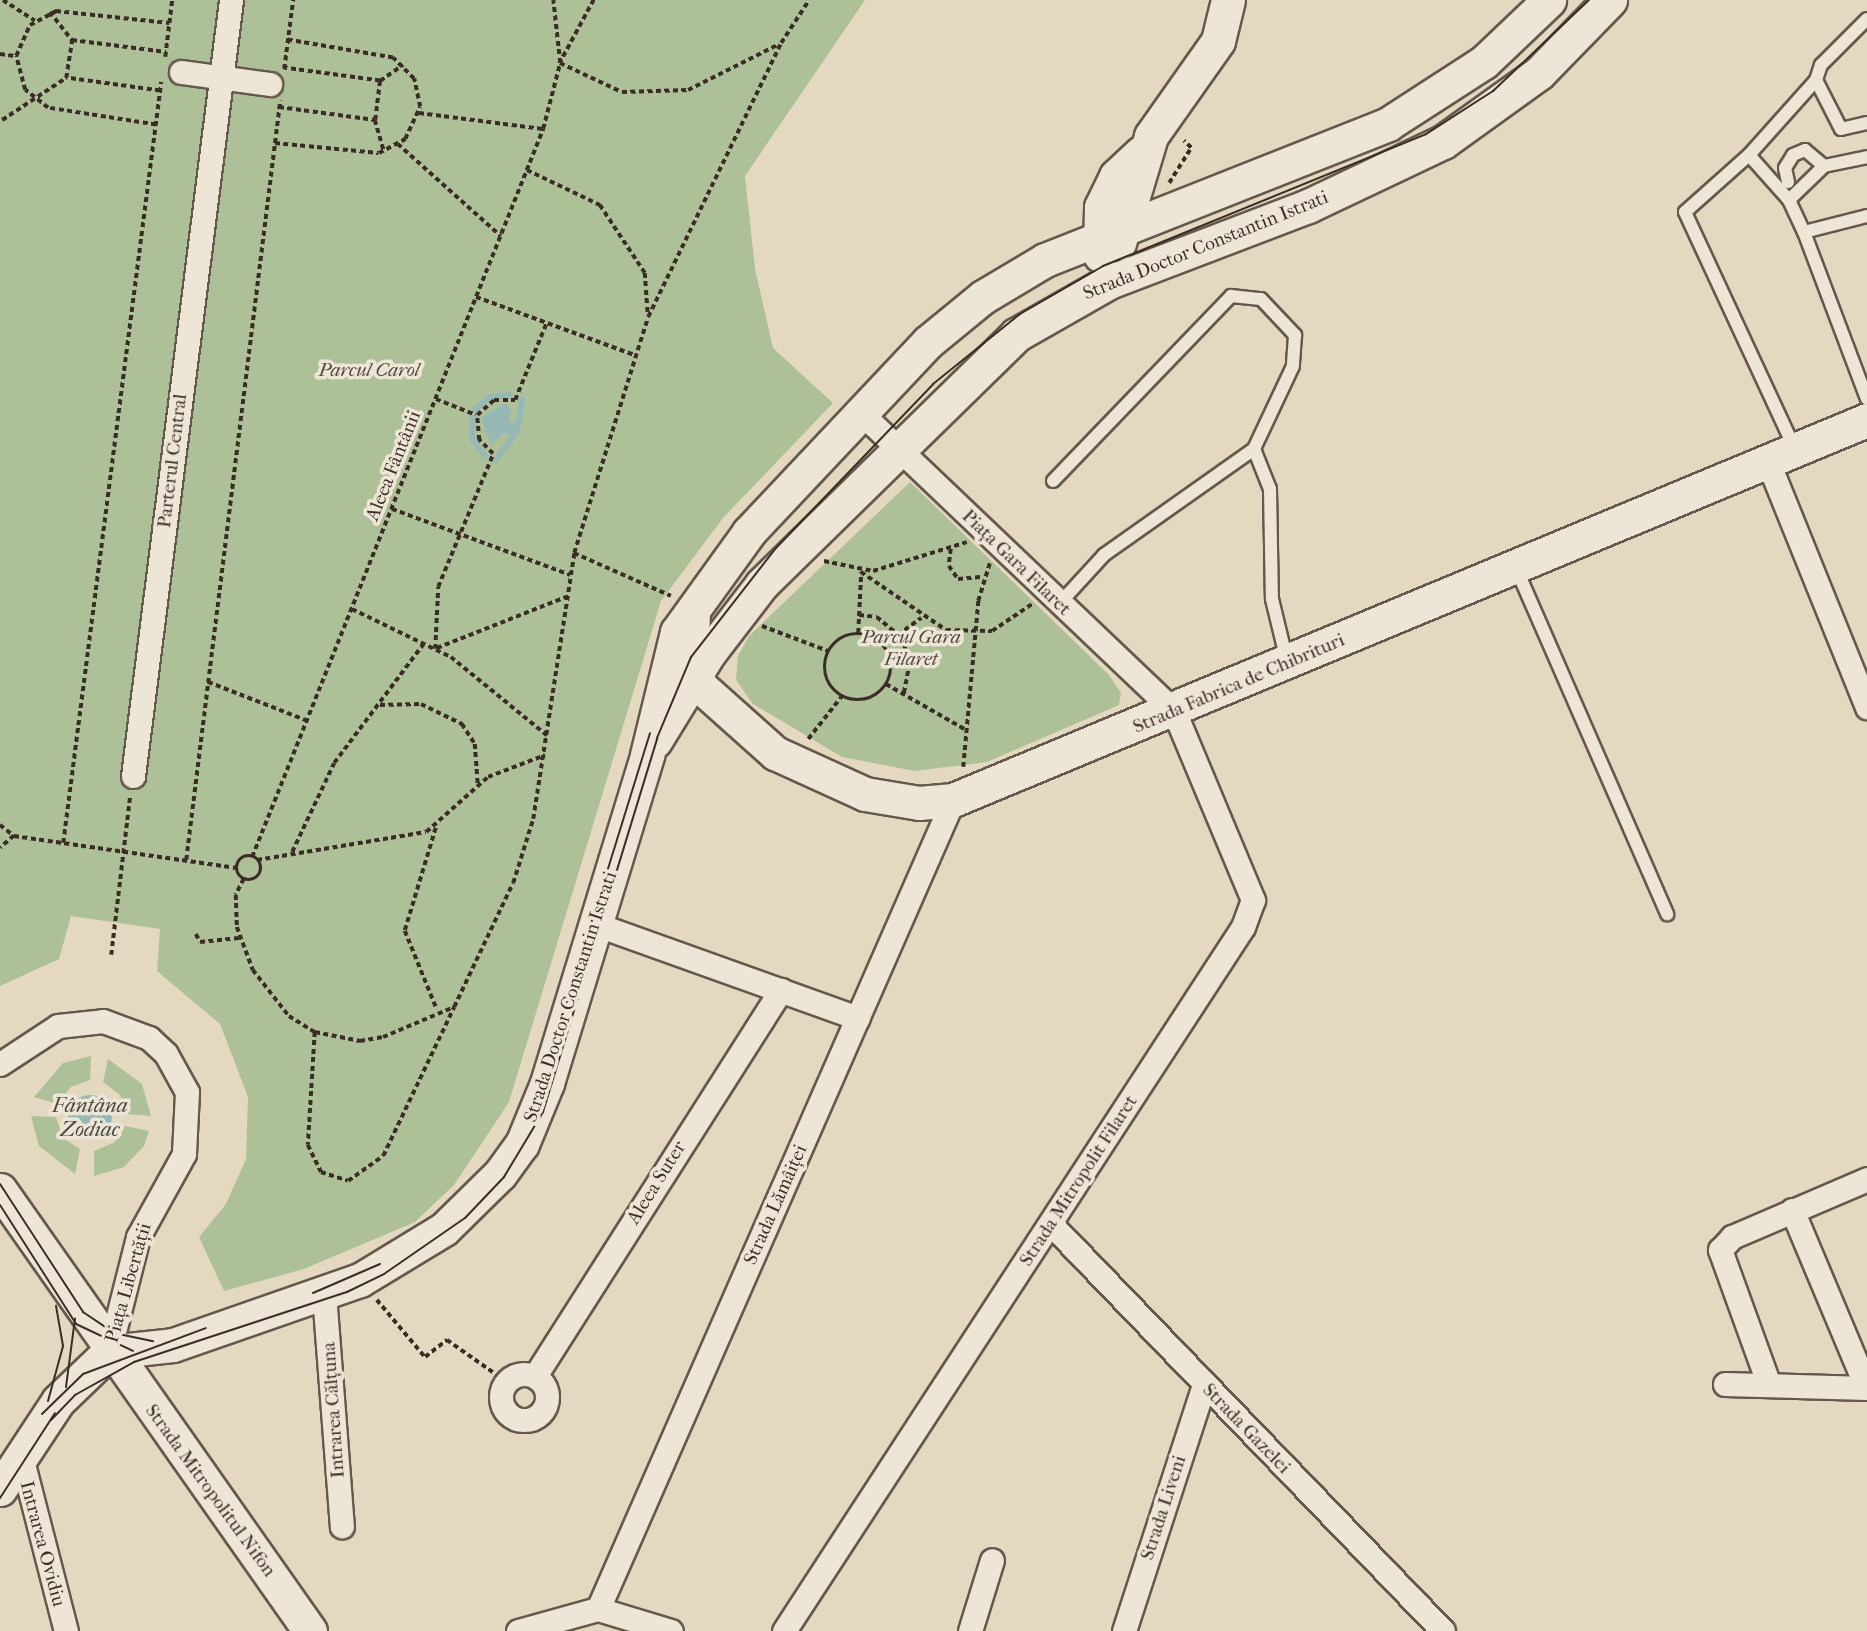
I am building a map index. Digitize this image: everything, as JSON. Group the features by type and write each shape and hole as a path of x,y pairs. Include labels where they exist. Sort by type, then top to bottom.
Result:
{"main road":[{"path":"1109,282 1108,191 1145,149 1218,41 1228,0"},
{"name":"Strada Doctor Constantin Istrati","path":"109,1352 173,1345 360,1280 444,1228 512,1159 537,1111 647,755 662,672 690,608 749,532 860,412 962,312 1028,269 1110,234 1349,142 1423,104 1484,62 1549,0"},
{"name":"Strada Doctor Constantin Istrati","path":"647,755 694,676 762,584 896,446 1016,335 1109,282 1318,202 1443,142 1539,73 1610,0"},
{"name":"Strada Fabrica de Chibrituri","path":"694,676 741,727 808,772 893,801 953,800 1288,665 1514,564 1780,452 1867,420"},
{"path":"690,608 694,676"},
{"name":"Piața Libertății","path":"0,1190 109,1352"},
{"path":"0,1489 58,1401 109,1352"},
{"name":"Strada Mitropolitul Nifon","path":"109,1352 310,1631"}],"street":[{"name":"Parterul Central","path":"133,776 231,0"},
{"path":"181,72 222,78 280,81"},
{"name":"Piața Gara Filaret","path":"860,412 1174,711"},
{"path":"1780,452 1867,707"},
{"name":"Strada Mitropolit Filaret","path":"784,1631 1051,1224 1252,907 1242,868 1174,711"},
{"name":"Strada Lămâiței","path":"598,1609 953,800"},
{"path":"595,924 858,1018"},
{"name":"Aleea Suter","path":"535,1376 781,990"},
{"name":"Piața Libertății","path":"0,1064 58,1026 103,1021 149,1038 166,1054 187,1092 184,1154 138,1237 109,1352"},
{"path":"1769,1385 1720,1250 1732,1237 1867,1179"},
{"path":"1725,1384 1867,1388 1792,1210"},
{"name":"Strada Gazelei","path":"1051,1224 1203,1385 1443,1631"},
{"name":"Intrarea Călțuna","path":"324,1294 342,1526"},
{"path":"535,1376 545,1387 547,1402 533,1419 505,1410 507,1382 535,1376"},
{"name":"Strada Liveni","path":"1124,1631 1203,1385"},
{"name":"Intrarea Ovidiu","path":"21,1455 66,1631"},
{"path":"970,1631 992,1560"},
{"path":"517,1631 598,1609 671,1631"}],"lane":[{"path":"1780,452 1685,212 1749,155 1816,80 1821,65 1867,19"},
{"path":"1816,80 1841,129 1867,123"},
{"path":"1788,182 1785,168 1805,150 1825,166"},
{"path":"1749,155 1789,200 1804,232 1867,399"},
{"path":"1789,200 1825,166 1867,157"},
{"path":"1804,232 1867,216"},
{"path":"1053,481 1235,295 1265,302 1296,338 1293,366 1254,449 1104,555 1059,604"},
{"path":"1254,449 1270,489 1272,599 1288,665"},
{"path":"1514,564 1667,914"}],"path":[{"path":"3,0 35,20"},
{"path":"63,843 172,0"},
{"path":"186,860 275,143 280,81 293,0"},
{"name":"Aleea Fântânii","path":"252,857 543,129 560,63 554,0"},
{"path":"594,0 560,63 622,92 656,94 688,90 781,43"},
{"path":"315,1032 308,1145 321,1172 348,1181 383,1156 513,883 545,755 574,553 648,317 781,43 809,0"},
{"path":"50,12 72,40 166,52"},
{"path":"156,125 37,102 22,85 16,56 35,20 50,12 169,23"},
{"path":"2,120 37,102 66,78 72,40"},
{"path":"275,143 384,151 398,144 419,113 416,84 402,65 382,53 288,40"},
{"path":"0,54 16,56"},
{"path":"280,81 380,81 402,65"},
{"path":"66,78 160,91"},
{"path":"380,81 375,120 384,151"},
{"path":"279,107 375,120"},
{"path":"419,113 543,129"},
{"path":"1176,208 1168,188 1191,148 1184,141"},
{"path":"398,144 501,236"},
{"path":"527,170 600,205 645,273 648,317"},
{"path":"476,297 637,356"},
{"path":"477,415 494,400 514,400 546,324"},
{"path":"436,399 477,415"},
{"path":"435,649 438,586 493,454 479,440 477,415"},
{"path":"392,509 570,575"},
{"path":"861,572 951,549 973,540"},
{"path":"951,549 949,566 958,579 983,577"},
{"path":"574,553 666,592 690,608"},
{"path":"963,767 975,632 983,577 992,559"},
{"path":"824,561 861,572 922,617 946,630 975,632 1008,624 1034,601"},
{"path":"858,633 861,572"},
{"path":"435,649 566,597"},
{"path":"352,610 424,643 480,677 548,736"},
{"path":"859,615 877,617 899,634 910,663 905,695"},
{"path":"884,645 922,617"},
{"path":"760,625 828,651"},
{"path":"828,651 825,673 842,696 865,699 886,684 891,662 884,645 858,633"},
{"path":"828,651 858,633"},
{"path":"292,852 329,771 424,643"},
{"path":"208,681 308,721"},
{"path":"886,684 966,730"},
{"path":"807,741 842,696"},
{"path":"379,705 422,704 462,724 475,744 478,785"},
{"path":"437,1010 405,931 436,828 478,785 517,762 545,755"},
{"path":"111,955 133,776"},
{"path":"0,825 14,836 237,868 252,857 257,860 436,828"},
{"path":"0,848 14,836"},
{"path":"257,860 258,875 244,879 236,895 239,938 253,970 289,1016 315,1032 360,1041 383,1037 437,1010 454,1007"},
{"path":"237,868 244,879"},
{"path":"196,934 200,942 239,938"},
{"path":"360,1280 425,1357 447,1340 507,1382"}],"green space":[{"name":"Parcul Carol","path":"0,0 865,0 745,176 755,269 773,348 833,403 723,518 661,601 509,1102 454,1185 415,1222 304,1269 224,1291 199,1237 226,1204 246,1159 248,1097 220,1024 157,971 160,929 71,916 59,959 0,986"},
{"name":"Parcul Gara Filaret","path":"910,482 1109,675 1121,693 1119,705 987,762 915,771 842,757 753,704 736,680 738,656 749,636"},
{"path":"91,1056 90,1080 71,1087 57,1104 34,1097 63,1063"},
{"path":"108,1059 142,1084 151,1116 127,1114 120,1095 103,1082"},
{"path":"31,1116 56,1117 63,1138 80,1149 75,1174 39,1146"},
{"path":"125,1126 149,1131 144,1146 124,1167 94,1176 94,1151 115,1142"}],"water":[{"path":"505,403 511,409 509,421 517,424 513,436 504,433 491,445 481,418"},
{"name":"Fântâna Zodiac","path":"90,1095 105,1102 112,1117 105,1132 90,1139 75,1132 68,1117 75,1102"}],"waterway":[{"path":"474,410 490,397 510,395"},
{"path":"496,460 517,431 522,399"},
{"path":"472,417 472,438 485,456"}],"tram line":[{"path":"51,1420 75,1395 134,1362 347,1292 384,1274 465,1218 504,1177 543,1112 657,738 691,657 776,548 933,384 1020,314 1103,266 1426,134 1493,91 1589,0"},
{"path":"563,1014 650,733"},
{"path":"0,1184 83,1312 114,1333 153,1341"},
{"path":"0,1205 76,1324 133,1351"},
{"path":"313,1293 380,1264"},
{"path":"48,1401 63,1346 56,1306"},
{"path":"66,1387 75,1319"},
{"path":"42,1414 83,1374 206,1328"},
{"path":"0,1498 55,1413"}]}
